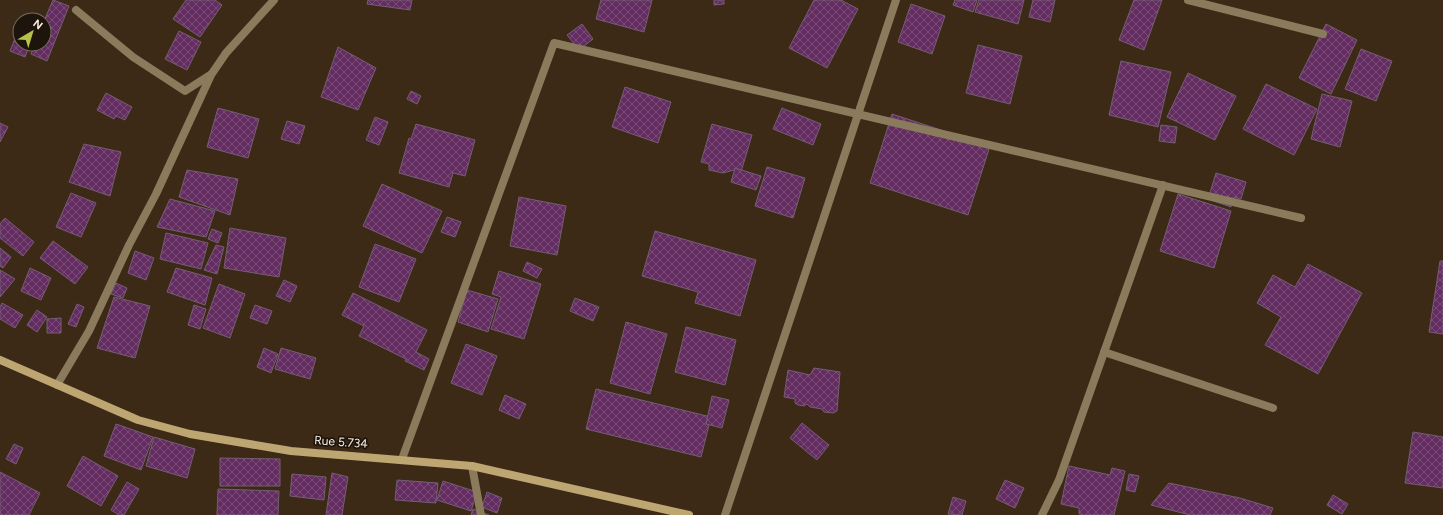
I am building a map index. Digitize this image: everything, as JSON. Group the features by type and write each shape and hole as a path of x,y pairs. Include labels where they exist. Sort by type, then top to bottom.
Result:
{"street":[{"path":"57,385 89,331 129,245 156,194 211,75 226,53 274,0"},
{"path":"725,515 896,0"},
{"path":"1188,0 1323,34"},
{"path":"76,10 133,57 185,91 211,75"},
{"path":"402,459 554,43 1301,218"},
{"path":"1042,515 1059,480 1163,186"},
{"path":"1104,352 1273,408"},
{"name":"Rue 5.734","path":"0,360 138,420 190,434 291,450 472,466 689,515"},
{"path":"472,466 481,515"}],"building":[{"path":"53,0 69,6 52,48 52,12 48,12"},
{"path":"186,0 215,0 222,5 200,37 173,19"},
{"path":"368,0 412,0 410,10 367,4"},
{"path":"601,0 652,0 644,32 596,19"},
{"path":"714,0 724,0 724,4 714,5"},
{"path":"814,0 841,0 858,9 827,68 789,48"},
{"path":"955,0 977,0 973,12 953,5"},
{"path":"979,0 1024,0 1018,24 975,12"},
{"path":"1033,0 1055,0 1050,22 1029,17"},
{"path":"1134,0 1162,0 1144,50 1119,40"},
{"path":"911,4 945,16 932,54 898,42"},
{"path":"582,24 593,39 579,50 567,35"},
{"path":"1326,24 1357,40 1331,94 1299,78"},
{"path":"179,31 201,42 187,70 165,59"},
{"path":"978,45 1022,56 1010,104 966,93"},
{"path":"338,47 376,68 358,110 321,97"},
{"path":"1361,49 1392,61 1376,101 1345,89"},
{"path":"12,52 27,52 25,57"},
{"path":"32,52 51,52 47,61 31,54"},
{"path":"1121,61 1171,72 1158,127 1109,115"},
{"path":"1188,73 1236,96 1215,140 1167,117"},
{"path":"1266,84 1317,109 1294,155 1243,129"},
{"path":"625,87 671,102 658,143 612,127"},
{"path":"411,91 421,96 417,104 407,99"},
{"path":"106,93 132,107 125,120 116,116 114,119 97,110"},
{"path":"1322,94 1352,101 1340,147 1311,139"},
{"path":"218,108 259,119 248,158 207,147"},
{"path":"782,108 821,124 813,145 773,129"},
{"path":"892,114 990,146 968,215 870,183"},
{"path":"375,117 388,122 379,145 366,140"},
{"path":"287,121 305,126 299,144 281,139"},
{"path":"0,123 8,127 0,142"},
{"path":"416,124 475,140 465,176 453,173 449,187 399,173 409,138 411,139"},
{"path":"712,124 752,135 741,172 734,170 723,173 709,170 709,164 701,162"},
{"path":"1161,125 1177,127 1175,143 1159,141"},
{"path":"84,144 121,152 110,196 69,182"},
{"path":"767,167 805,178 793,218 755,206"},
{"path":"735,168 761,176 756,190 731,182"},
{"path":"187,170 238,179 230,215 179,197"},
{"path":"1216,173 1246,182 1241,199 1234,197 1231,207 1208,199"},
{"path":"382,184 442,211 422,253 363,226"},
{"path":"71,193 96,203 81,237 56,227"},
{"path":"1178,194 1231,211 1214,268 1160,251"},
{"path":"519,197 566,206 557,255 510,246"},
{"path":"170,199 215,211 206,237 157,227"},
{"path":"447,217 461,222 455,237 441,232"},
{"path":"5,218 34,242 23,256 0,238 0,224"},
{"path":"230,228 286,238 279,277 224,268"},
{"path":"212,229 222,233 218,243 208,239"},
{"path":"655,231 756,260 740,316 695,303 698,292 642,276"},
{"path":"166,233 208,243 201,269 160,259"},
{"path":"53,241 88,267 75,284 40,258"},
{"path":"375,244 416,259 399,302 359,287"},
{"path":"216,245 224,247 217,274 204,270"},
{"path":"0,248 11,257 3,268 0,266"},
{"path":"135,251 154,258 146,280 128,273"},
{"path":"1440,261 1443,261 1443,334 1429,332"},
{"path":"527,262 542,269 537,278 523,271"},
{"path":"1308,264 1362,293 1318,374 1265,345 1281,317 1257,303 1273,275 1295,287"},
{"path":"30,268 51,278 41,300 21,291"},
{"path":"176,268 212,278 205,305 167,292"},
{"path":"0,270 15,279 0,297"},
{"path":"499,271 541,284 524,339 491,329 501,297 492,294"},
{"path":"284,280 297,286 290,302 276,296"},
{"path":"116,283 127,288 123,298 111,294"},
{"path":"219,284 245,294 230,338 203,328"},
{"path":"467,290 498,299 488,332 458,322"},
{"path":"353,293 427,330 416,352 429,359 424,370 405,361 406,359 359,336 364,326 342,315"},
{"path":"114,297 150,306 135,358 97,348"},
{"path":"575,298 599,307 593,321 570,311"},
{"path":"2,303 23,315 15,328 0,319 0,307"},
{"path":"77,304 84,307 76,327 68,324"},
{"path":"194,305 206,309 200,329 188,325"},
{"path":"255,305 272,311 267,324 250,318"},
{"path":"37,310 47,317 37,332 27,325"},
{"path":"61,318 61,333 47,333 47,319"},
{"path":"626,322 667,334 650,394 610,383"},
{"path":"686,327 736,340 725,385 675,372"},
{"path":"466,344 497,356 482,395 451,383"},
{"path":"264,348 278,354 271,373 257,367"},
{"path":"281,348 316,358 310,379 275,369"},
{"path":"814,368 840,372 837,411 833,413 824,412 822,409 810,407 807,404 804,406 798,405 795,403 795,399 784,397 788,370 810,375"},
{"path":"596,389 711,417 701,457 586,429"},
{"path":"505,395 526,404 519,419 499,410"},
{"path":"712,396 729,400 722,428 706,424"},
{"path":"802,423 829,445 817,460 790,438"},
{"path":"116,424 153,437 141,470 104,456"},
{"path":"1413,432 1443,437 1443,488 1405,483"},
{"path":"154,437 195,449 187,478 146,466"},
{"path":"14,444 23,448 16,464 6,459"},
{"path":"83,456 118,476 101,506 67,486"},
{"path":"220,458 280,459 280,486 220,486"},
{"path":"1069,466 1110,475 1112,468 1125,471 1114,515 1080,515 1079,508 1061,504"},
{"path":"0,472 40,493 29,515 0,515"},
{"path":"332,473 348,477 342,515 326,515"},
{"path":"292,474 326,477 324,500 290,496"},
{"path":"1129,474 1139,476 1135,492 1126,490"},
{"path":"397,480 438,483 436,503 395,500"},
{"path":"1005,480 1024,488 1015,508 996,499"},
{"path":"443,481 477,492 471,511 437,500"},
{"path":"127,482 139,489 124,515 119,515 111,510"},
{"path":"1169,483 1240,498 1273,508 1270,515 1190,515 1151,505"},
{"path":"218,489 279,491 278,515 217,515"},
{"path":"487,492 502,498 497,513 482,507"},
{"path":"1333,495 1348,504 1342,514 1327,505"},
{"path":"953,497 966,501 962,515 948,514"},
{"path":"473,509 489,515 471,515"}]}
